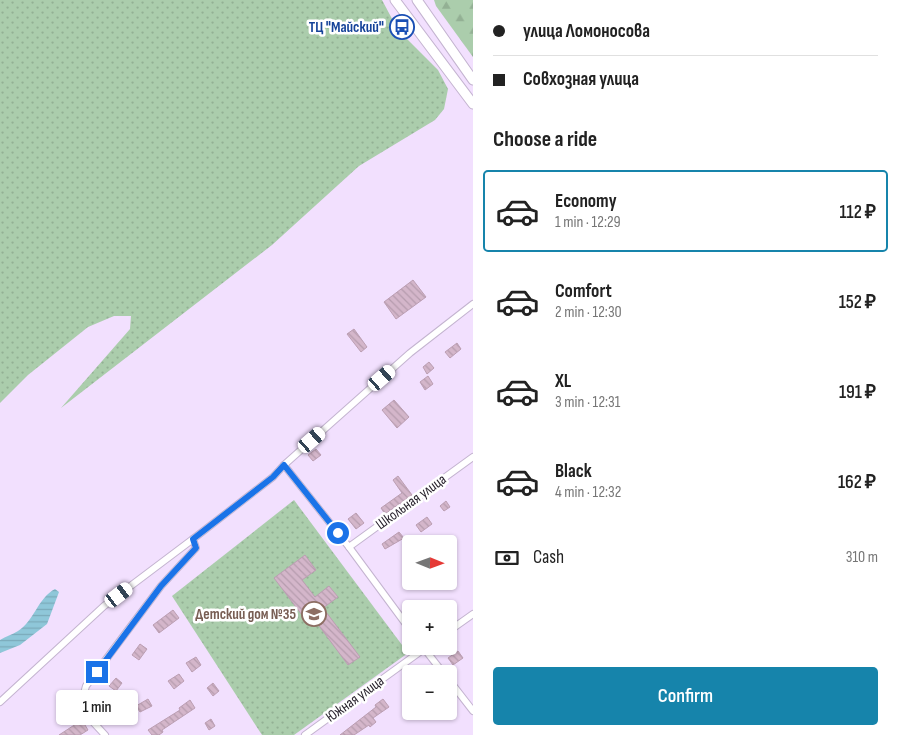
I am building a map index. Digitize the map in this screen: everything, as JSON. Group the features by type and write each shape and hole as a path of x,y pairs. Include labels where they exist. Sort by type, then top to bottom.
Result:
{"main road":[{"path":"395,0 473,104"},
{"path":"417,0 473,80"}],"street":[{"path":"0,702 104,606 273,477 284,465 410,353 473,304"},
{"name":"Школьная улица","path":"349,546 473,457"},
{"path":"284,465 349,546 402,619"},
{"path":"105,735 80,708 86,686 161,586 196,548 193,539"},
{"path":"457,625 473,614"},
{"name":"Южная улица","path":"306,735 414,655"},
{"path":"457,690 473,711"}],"green space":[{"path":"0,0 382,0 398,30 438,70 448,89 444,109 435,120 359,166 272,245 61,408 130,329 131,316 114,316 88,327 28,375 0,403"},
{"path":"434,0 473,0 473,57 436,6"},
{"path":"294,500 402,645 402,655 405,655 294,735 262,735 172,596"}],"water":[{"path":"55,589 59,592 47,624 20,645 0,653 0,640 23,627 44,598"}],"building":[{"path":"413,280 426,297 396,319 384,302"},
{"path":"354,329 367,347 361,352 347,334"},
{"path":"457,343 461,349 450,358 445,352"},
{"path":"429,362 434,368 427,374 423,367"},
{"path":"428,376 433,384 425,390 420,382"},
{"path":"394,400 409,417 397,428 382,410"},
{"path":"316,449 321,455 313,461 308,455"},
{"path":"398,476 412,495 385,514 381,508 402,493 393,480"},
{"path":"446,501 450,507 444,511 440,506"},
{"path":"356,513 364,523 356,529 348,519"},
{"path":"427,517 432,524 421,532 416,525"},
{"path":"399,532 402,536 402,539 385,549 382,544"},
{"name":"Детский дом №35","path":"305,555 316,570 302,580 315,597 329,586 338,597 323,608 360,657 348,665 314,619 308,623 274,578"},
{"path":"173,610 179,618 159,633 153,625"},
{"path":"140,644 147,649 139,660 132,655"},
{"path":"457,652 463,658 453,665 448,658 457,655"},
{"path":"196,657 201,665 192,672 186,663"},
{"path":"179,674 184,681 174,689 168,681"},
{"path":"116,678 122,683 116,691 109,686"},
{"path":"213,683 219,691 213,696 207,688"},
{"path":"148,699 152,706 140,712 136,706"},
{"path":"383,699 389,707 373,718 376,722 354,735 340,735 376,707 375,705"},
{"path":"190,700 195,708 162,730 163,732 159,735 152,735 148,730 180,710 179,708"},
{"path":"100,701 114,713 108,718 103,712 99,717 92,711"},
{"path":"211,719 215,726 209,730 205,723"},
{"path":"82,720 88,730 80,735 59,735"}],"place":[{"name":"ТЦ \"Майский\"","path":"402,27"},
{"name":"Детский дом №35","path":"314,614"}],"route":[{"path":"97,672 161,586 196,548 193,539 273,477 284,465 338,533"}]}
